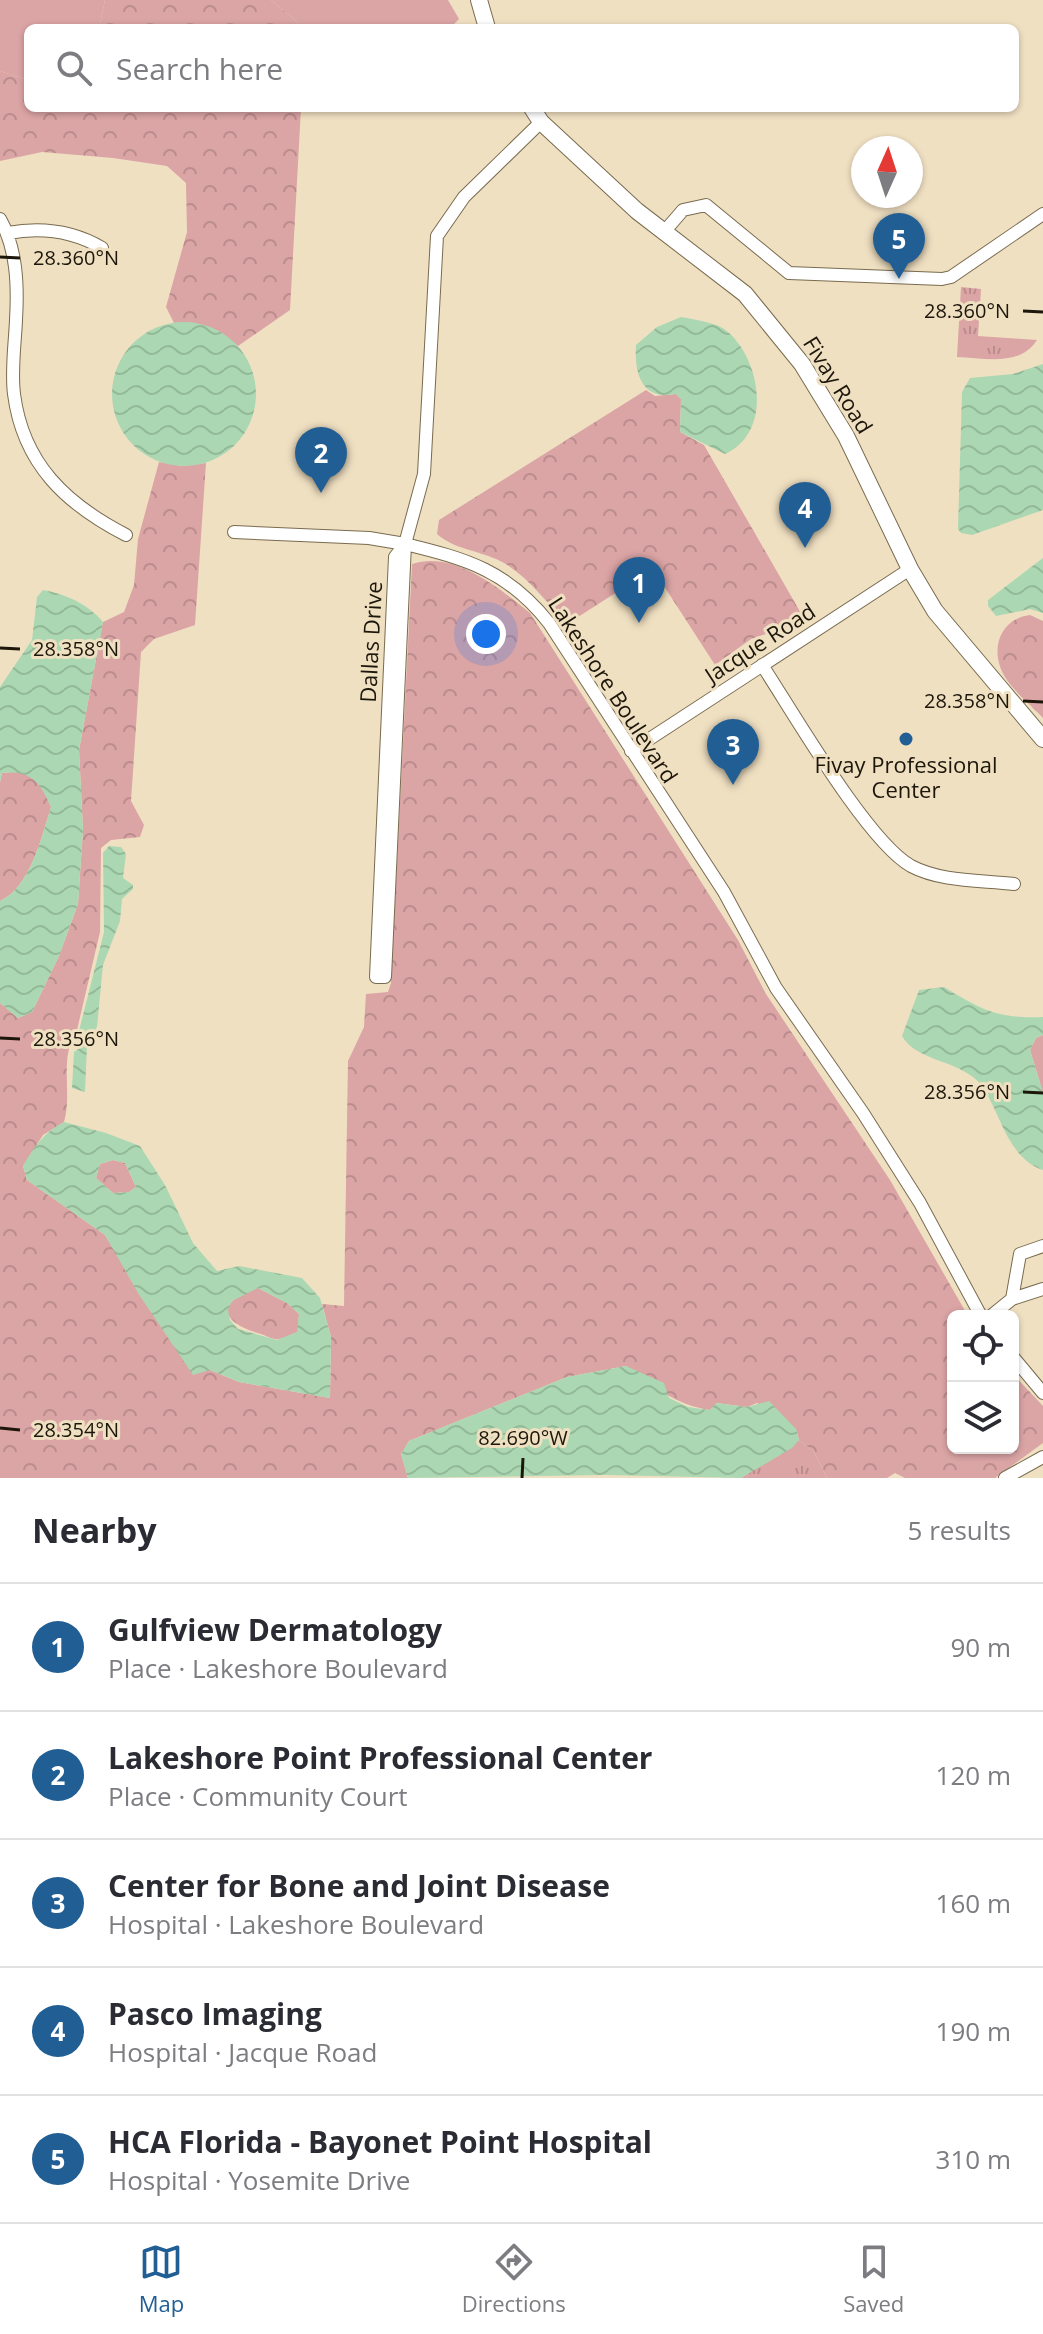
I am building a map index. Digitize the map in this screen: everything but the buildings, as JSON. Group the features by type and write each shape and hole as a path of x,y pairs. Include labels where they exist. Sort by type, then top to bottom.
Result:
{"street":[{"path":"479,0 486,24"},
{"path":"405,544 424,474 437,236 464,197 536,115"},
{"name":"Fivay Road","path":"536,115 664,232 745,294 802,364 846,436 910,569 935,611 1043,739"},
{"path":"664,232 683,210 706,205 789,273 942,279 951,277 1043,214"},
{"path":"0,219 8,233 18,288 13,392 23,438 52,483 87,515 126,535"},
{"path":"8,233 29,230 75,234 102,248"},
{"name":"Lakeshore Boulevard","path":"234,532 369,538 405,544 480,564 533,603 724,892 776,988 920,1203 978,1310"},
{"name":"Dallas Drive","path":"405,544 385,977 376,977 395,557 405,544"},
{"name":"Jacque Road","path":"631,751 910,569"},
{"path":"762,665 879,838 899,856 910,865 935,876 1014,884"},
{"path":"1012,1299 1020,1254 1043,1246"},
{"path":"998,1310 1012,1299 1043,1289"},
{"path":"1019,1364 1043,1393"},
{"path":"1005,1478 1043,1457"}],"green space":[{"path":"0,0 105,0 100,24 24,24 24,79 0,71"},
{"path":"105,0 271,0 299,24 100,24"},
{"path":"271,0 448,0 459,19 454,24 299,24"},
{"path":"0,71 24,79 24,112 301,112 290,310 238,346 208,328 174,323 166,307 187,232 186,183 167,166 42,152 0,161"},
{"path":"961,287 981,289 978,336 1037,340 1030,349 1012,358 957,357"},
{"path":"646,390 655,396 676,394 681,399 680,432 704,445 802,615 795,624 751,639 715,665 653,569 567,624 534,588 506,564 451,543 437,534 439,520"},
{"path":"159,462 182,466 206,463 195,625 154,639 141,652 131,801 144,825 140,837 111,840 101,848 100,932 77,1030 68,1053 64,1122 43,1135 23,1166 27,1180 105,1235 161,1326 210,1370 239,1382 330,1398 331,1337 322,1304 344,1306 348,1061 364,1027 366,994 388,992 391,983 412,564 444,562 475,574 530,613 738,940 766,994 890,1180 965,1310 947,1310 947,1454 1019,1454 1019,1380 1043,1406 1043,1443 995,1478 905,1478 895,1473 887,1478 827,1478 814,1452 799,1440 796,1429 757,1403 747,1407 717,1403 710,1410 698,1408 666,1394 626,1366 567,1377 409,1441 401,1454 408,1478 0,1478 0,1003 18,1018 32,1012 59,956 78,904 83,830 79,750 103,622 124,612 134,585 138,539"},
{"path":"1030,615 1043,621 1043,718 1009,683 998,657 1004,630 1019,618"},
{"path":"22,771 40,782 51,807 27,873 19,885 0,901 0,782 2,773"},
{"path":"1043,1035 1043,1093 1030,1050 1036,1038"},
{"path":"113,1160 125,1163 136,1187 129,1192 113,1193 96,1178 100,1164"},
{"path":"258,1288 287,1303 299,1314 298,1332 274,1339 247,1329 230,1318 229,1306 234,1300"},
{"path":"799,1440 814,1452 827,1478 741,1478"}],"water":[{"path":"681,317 712,324 728,332 740,345 754,378 756,414 750,430 740,444 725,454 680,432 681,399 676,394 664,395 648,389 639,375 636,345 657,327"},
{"path":"184,322 211,328 235,343 250,367 256,394 250,421 235,445 211,460 184,466 157,460 133,445 118,421 112,394 118,367 133,343 157,328"},
{"path":"1043,364 1043,510 972,535 961,533 958,529 962,392 970,378 1013,374"},
{"path":"1043,558 1043,613 1030,609 996,616 988,606 988,600"},
{"path":"43,590 76,601 103,622 79,750 83,830 78,904 59,956 32,1012 18,1018 0,1003 0,901 19,885 27,873 51,807 38,784 27,776 2,773 0,782 0,687 32,640 37,597"},
{"path":"109,846 121,847 126,854 123,878 133,885 133,889 122,899 120,921 103,965 97,1027 91,1035 79,1033 104,932 103,853"},
{"path":"944,987 991,1011 1043,1017 1043,1035 1036,1038 1030,1050 1043,1093 1043,1170 1031,1164 1012,1145 988,1096 973,1077 918,1051 902,1036 919,990"},
{"path":"83,1045 87,1046 85,1092 72,1088 74,1052"},
{"path":"64,1122 140,1146 165,1185 193,1243 217,1271 239,1266 302,1278 320,1298 331,1337 330,1398 239,1382 210,1370 193,1375 138,1293 105,1235 27,1180 23,1166 31,1153 51,1130","holes":["113,1160 125,1163 136,1187 129,1192 113,1193 96,1178 100,1164","258,1288 287,1303 299,1314 297,1332 277,1340 238,1329 230,1320 228,1310 232,1301"]},
{"path":"626,1366 664,1383 669,1398 688,1407 710,1410 716,1403 747,1407 769,1401 796,1429 799,1440 792,1448 741,1478 606,1475 408,1478 401,1454 409,1441 567,1377"}],"place":[{"name":"HCA Florida - Bayonet Point Hospital","path":"899,279"},
{"name":"Lakeshore Point Professional Center","path":"321,493"},
{"name":"Pasco Imaging","path":"805,548"},
{"name":"Gulfview Dermatology","path":"639,623"},
{"name":"Fivay Professional Center","path":"906,739"},
{"name":"Center for Bone and Joint Disease","path":"733,785"}]}
